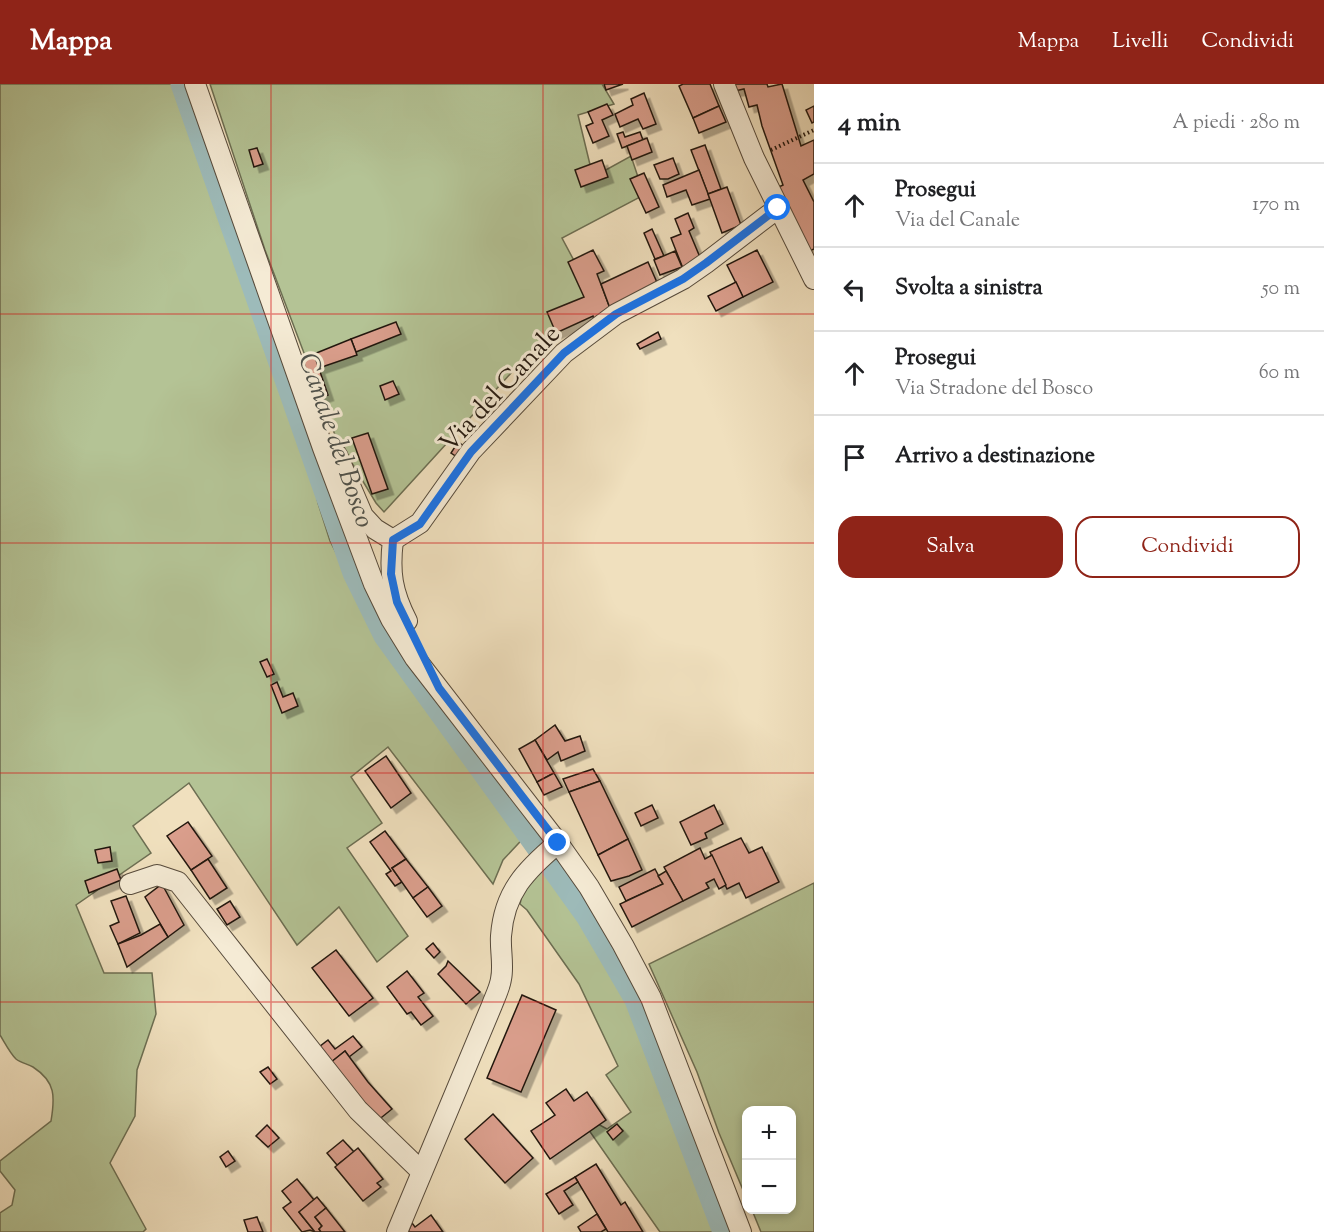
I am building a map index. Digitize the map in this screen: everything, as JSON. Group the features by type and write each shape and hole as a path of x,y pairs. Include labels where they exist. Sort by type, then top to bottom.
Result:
{"street":[{"path":"195,84 362,556 374,584 403,639 558,843 589,887 623,945 651,998 741,1232"},
{"path":"724,84 754,158 814,279"},
{"name":"Via del Canale","path":"393,540 420,524 471,452 564,353 616,314 683,279 778,208"},
{"path":"313,417 336,453 351,483 363,516 375,529 393,540 391,574 397,602 439,688"},
{"path":"397,1232 501,979 501,936 505,912 516,887 530,868 558,843"},
{"path":"130,884 157,875 178,882 358,1110 421,1171"}],"path":[{"path":"754,158 814,130"}],"green space":[{"path":"0,84 178,84 236,260 306,445 318,503 330,541 366,610 395,653 532,829 503,860 493,884 388,747 351,777 382,823 347,848 408,936 377,962 339,907 297,945 189,783 133,826 151,853 76,905 104,973 152,973 156,1014 137,1070 135,1116 110,1163 146,1229 143,1232 0,1232 0,1213 12,1205 15,1190 0,1171 0,1161 51,1121 53,1097 46,1078 33,1067 16,1059 0,1035"},
{"path":"210,84 602,84 614,104 578,115 593,177 631,156 644,195 562,238 596,302 544,337 384,512 376,503 335,435 265,250"},
{"path":"549,854 570,884 619,969 669,1083 691,1144 729,1232 660,1232 586,1126 598,1124 607,1129 631,1112 606,1075 618,1066 579,984 527,910 520,904 523,891"},
{"path":"814,883 814,1232 761,1232 754,1214 796,1214 796,1106 742,1106 742,1188 697,1072 649,964"}],"building":[{"path":"604,84 623,84 606,90"},
{"path":"710,84 719,106 693,118 679,86"},
{"path":"732,84 767,84 768,87 782,84 801,146 814,140 814,174 803,180 814,202 814,249 805,253 772,190 783,185 757,105 749,107 744,89 735,91"},
{"path":"644,93 656,124 643,129 638,119 620,127 615,114 633,105 631,99"},
{"path":"607,104 613,115 602,120 609,136 593,143 586,126 593,123 588,112"},
{"path":"719,106 726,122 699,133 693,118"},
{"path":"814,106 814,122 812,123 806,110"},
{"path":"623,132 625,137 640,132 643,140 622,148 617,134"},
{"path":"647,138 652,152 632,160 627,146"},
{"path":"705,145 721,189 708,194 691,150"},
{"path":"257,148 263,164 254,167 249,150"},
{"path":"673,158 679,174 668,179 660,179 654,165"},
{"path":"602,160 608,177 581,187 575,170"},
{"path":"699,170 710,199 692,205 686,190 667,197 663,185"},
{"path":"644,173 659,207 646,213 630,179"},
{"path":"727,187 741,225 722,233 708,194"},
{"path":"688,213 694,228 689,231 702,262 684,271 671,238 681,234 675,219"},
{"path":"652,229 664,256 655,259 644,233"},
{"path":"593,250 604,271 597,274 611,311 594,320 593,316 556,333 547,312 584,297 568,262"},
{"path":"757,250 773,282 743,297 727,265"},
{"path":"675,251 682,267 660,275 654,260"},
{"path":"648,262 659,287 611,311 601,284"},
{"path":"736,282 743,297 716,311 708,296"},
{"path":"396,322 401,334 356,352 351,339"},
{"path":"658,332 661,339 640,349 637,344"},
{"path":"351,339 357,355 319,368 314,354"},
{"path":"314,354 328,395 311,401 297,359"},
{"path":"393,381 399,394 385,400 380,386"},
{"path":"368,433 388,489 372,494 352,438"},
{"path":"458,442 464,446 457,457 451,453"},
{"path":"267,659 274,674 267,677 260,662"},
{"path":"277,682 283,697 293,693 298,706 282,713 271,685"},
{"path":"555,725 565,741 580,736 585,751 561,761 558,752 547,760 535,740"},
{"path":"535,740 554,773 537,782 519,749"},
{"path":"386,756 411,793 391,808 365,771"},
{"path":"593,769 600,781 569,792 563,779"},
{"path":"554,773 562,787 544,795 537,782"},
{"path":"600,781 628,839 598,855 569,792"},
{"path":"652,805 658,818 641,826 635,813"},
{"path":"714,805 723,824 705,833 707,838 691,845 680,822"},
{"path":"188,822 212,856 191,870 167,836"},
{"path":"385,831 406,859 392,868 402,882 395,886 386,874 391,871 370,842"},
{"path":"741,838 749,853 762,847 779,882 746,898 739,883 727,889 710,852"},
{"path":"628,839 642,870 611,881 598,855"},
{"path":"110,847 112,861 98,863 95,850"},
{"path":"700,848 705,859 712,855 726,885 719,889 714,879 706,883 709,888 683,901 664,867"},
{"path":"208,859 227,888 210,899 191,870"},
{"path":"406,859 428,887 413,898 392,868"},
{"path":"117,869 121,880 89,893 85,881"},
{"path":"655,869 663,884 626,901 619,887"},
{"path":"666,871 683,901 632,927 620,904 663,884 658,876"},
{"path":"162,884 184,925 168,937 145,897"},
{"path":"428,887 442,906 427,917 413,898"},
{"path":"126,896 140,933 118,944 110,926 119,922 111,901"},
{"path":"230,901 240,917 227,925 217,909"},
{"path":"160,924 168,937 127,967 118,944"},
{"path":"433,943 440,952 434,958 426,949"},
{"path":"336,950 373,998 349,1016 312,968"},
{"path":"448,961 480,992 466,1004 438,974"},
{"path":"407,971 424,993 418,997 433,1016 421,1025 411,1012 407,1014 387,987"},
{"path":"522,995 556,1010 521,1092 487,1078"},
{"path":"353,1036 362,1047 349,1057 345,1051 330,1063 319,1047 328,1040 335,1049"},
{"path":"345,1051 392,1109 377,1121 330,1063"},
{"path":"268,1067 277,1079 270,1084 260,1072"},
{"path":"566,1089 574,1101 587,1092 606,1120 550,1159 531,1131 555,1115 546,1103"},
{"path":"493,1114 533,1158 505,1183 465,1139"},
{"path":"617,1124 623,1131 613,1140 607,1132"},
{"path":"267,1125 279,1138 268,1147 256,1136"},
{"path":"343,1140 354,1152 337,1165 327,1153"},
{"path":"358,1148 383,1179 377,1183 381,1187 363,1201 335,1167"},
{"path":"228,1151 235,1161 226,1167 220,1157"},
{"path":"596,1164 621,1205 625,1202 643,1232 608,1232 575,1177"},
{"path":"575,1177 578,1182 564,1191 573,1205 559,1214 546,1194"},
{"path":"297,1179 314,1200 299,1212 315,1232 310,1230 302,1232 283,1208 291,1202 282,1191"},
{"path":"317,1197 326,1208 315,1217 322,1226 319,1229 321,1232 315,1232 299,1212"},
{"path":"326,1208 345,1232 321,1232 319,1229 322,1226 315,1217"},
{"path":"597,1214 606,1229 601,1232 581,1232 578,1227"},
{"path":"431,1215 443,1232 408,1232 412,1223 415,1227"},
{"path":"257,1217 263,1232 248,1232 244,1220"}],"waterway":[{"name":"Canale del Bosco","path":"181,84 353,573 384,636 586,916 635,1000 723,1232"}],"route":[{"path":"558,843 439,688 397,602 391,574 393,540 420,524 471,452 564,353 616,314 683,279 778,208"}]}
